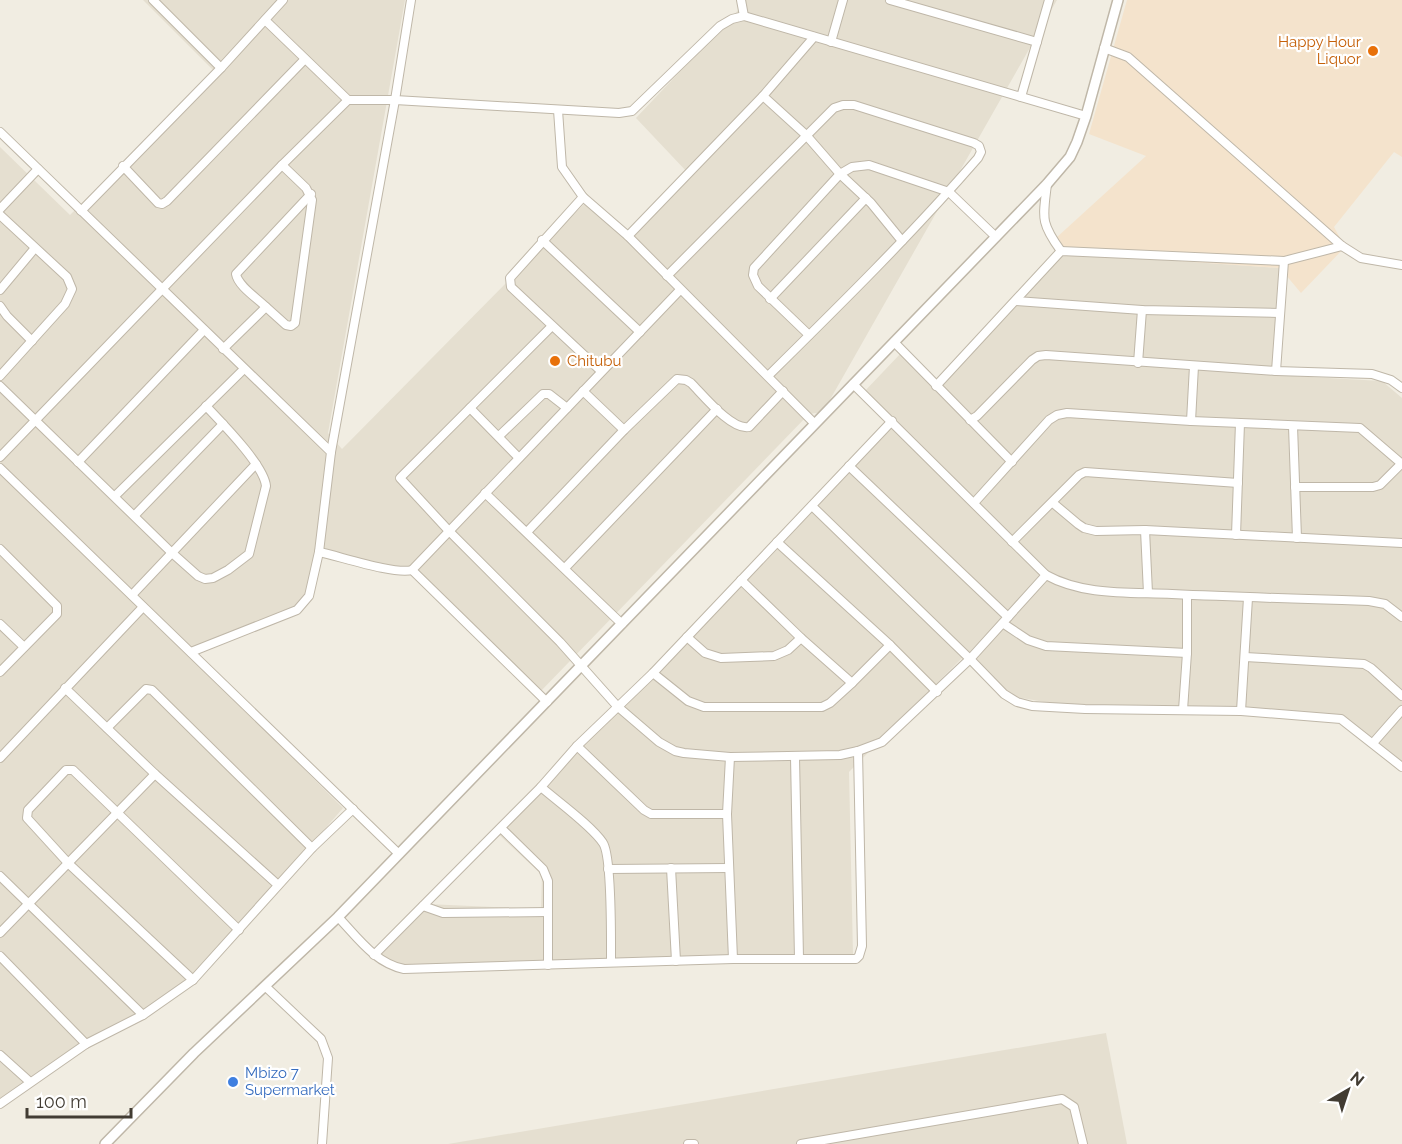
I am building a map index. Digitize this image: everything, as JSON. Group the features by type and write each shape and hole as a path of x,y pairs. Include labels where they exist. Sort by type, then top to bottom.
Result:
{"street":[{"path":"153,0 221,68"},
{"path":"81,212 123,166 221,68 283,0"},
{"path":"191,652 297,610 309,596 319,552 331,452 411,0"},
{"path":"741,0 744,16"},
{"path":"831,42 843,0"},
{"path":"890,0 1037,42"},
{"path":"1021,97 1049,0"},
{"path":"105,1144 194,1053 338,917 1047,184 1070,157 1086,116 1118,0"},
{"path":"265,20 348,100 395,100 619,113 632,111 720,26 732,19 744,16 1086,116"},
{"path":"628,236 763,96 814,37"},
{"path":"1104,48 1128,57 1342,246 1361,258 1402,265"},
{"path":"123,166 158,203 162,204 305,59"},
{"path":"763,96 806,135 840,174 866,198 902,241"},
{"path":"0,457 282,165 348,100"},
{"path":"667,276 834,108 854,105 979,146 981,152 949,192 768,376"},
{"path":"558,110 562,167 583,197 628,236 814,423"},
{"path":"0,132 331,452"},
{"path":"282,165 311,194 312,215 295,322 289,327 240,282 236,274 311,194"},
{"path":"809,335 754,281 754,268 840,174 852,167 869,165 949,192 996,237"},
{"path":"0,209 38,169"},
{"path":"1047,184 1044,222 1048,233 1061,251"},
{"path":"583,197 542,240 509,282 511,287 601,371"},
{"path":"770,299 866,198"},
{"path":"0,215 67,277 72,289 65,304 0,376"},
{"path":"542,240 640,332"},
{"path":"1061,251 1284,261 1342,246"},
{"path":"0,290 34,248"},
{"path":"936,386 1061,251"},
{"path":"1276,371 1284,261"},
{"path":"319,552 392,569 412,570 680,290"},
{"path":"1016,301 1142,310 1280,313"},
{"path":"0,306 32,341"},
{"path":"223,348 266,307"},
{"path":"1138,363 1142,310"},
{"path":"552,326 400,478 449,531 560,642 617,706 659,742 675,751 730,758 840,755 858,751 882,741 970,659 1046,575"},
{"path":"78,462 204,330"},
{"path":"894,342 1012,462"},
{"path":"970,420 977,416 1038,356 1046,355 1138,363 1372,374 1391,380 1402,388"},
{"path":"1191,421 1194,366"},
{"path":"115,496 244,369"},
{"path":"527,532 624,430 677,380 686,380 691,383 717,409 744,429 749,427 783,391"},
{"path":"852,384 1046,575 1063,584 1081,589 1148,593 1369,601 1384,604 1402,617"},
{"path":"0,386 171,552 198,576 205,579 213,578 246,558 251,551 266,486 263,475 256,464 206,406"},
{"path":"583,392 624,430"},
{"path":"498,436 543,394 549,394 567,408"},
{"path":"471,408 519,458"},
{"path":"565,568 717,409"},
{"path":"974,503 1049,420 1066,413 1360,428 1401,464 1380,485 1373,488 1295,487"},
{"path":"374,955 501,828 617,706 653,673 892,421"},
{"path":"1236,535 1240,423"},
{"path":"135,515 223,424"},
{"path":"1293,426 1297,538"},
{"path":"132,595 256,464"},
{"path":"849,466 1028,640 1046,646 1187,653"},
{"path":"0,468 399,854"},
{"path":"1012,542 1085,472 1238,483"},
{"path":"484,493 622,624"},
{"path":"1053,503 1084,528 1096,531 1145,530 1402,543"},
{"path":"812,506 1004,694 1017,702 1032,706 1085,709 1241,711 1341,719 1402,767"},
{"path":"1145,530 1148,593"},
{"path":"777,542 890,645 937,692"},
{"path":"0,549 57,606 58,610 57,614 0,672"},
{"path":"412,570 547,702"},
{"path":"741,580 801,638 852,682"},
{"path":"1184,710 1187,595"},
{"path":"1241,711 1248,598"},
{"path":"0,758 143,607"},
{"path":"0,624 24,647"},
{"path":"687,637 705,653 721,658 774,656 788,650 801,638"},
{"path":"653,673 688,701 704,707 822,707 830,703 890,645"},
{"path":"1245,657 1364,664 1402,696"},
{"path":"65,688 155,774 278,885"},
{"path":"107,728 146,689 152,690 312,848"},
{"path":"1374,743 1402,710"},
{"path":"577,747 651,814 727,814"},
{"path":"338,917 374,955 394,967 404,969 733,959 856,959 861,951 858,751"},
{"path":"795,757 799,958"},
{"path":"730,758 727,814 733,959"},
{"path":"193,980 69,864 35,829 26,813 66,770 73,770 239,930"},
{"path":"0,933 155,774"},
{"path":"541,787 605,847 608,869 611,962"},
{"path":"0,1104 86,1044 143,1015 193,980 312,848 353,809"},
{"path":"501,828 543,869 548,881 548,966"},
{"path":"671,868 676,962"},
{"path":"608,869 729,868"},
{"path":"0,876 143,1015"},
{"path":"423,906 443,913 548,912"},
{"path":"0,956 86,1044"},
{"path":"266,987 321,1039 326,1047 328,1058 322,1144"},
{"path":"0,1055 30,1082"},
{"path":"801,1144 1062,1099 1074,1107 1083,1144"},
{"path":"688,1144 694,1144"}],"shaded area":[{"path":"143,0 405,0 328,433 342,449 585,203 626,237 688,173 636,118 742,6 741,0 1057,0 823,412 809,414 539,693 414,574 316,546 303,606 184,650 343,808 186,989 0,1100 0,147 70,215 215,72"},
{"path":"1127,0 1402,0 1402,157 1394,152 1334,227 1345,247 1301,293 1280,268 1062,253 1056,238 1146,156 1089,134"},
{"path":"1062,253 1280,268 1274,375 1382,381 1402,398 1402,765 1347,718 1085,709 1004,695 963,657 849,772 853,955 394,966 377,953 427,904 541,909 542,875 496,832 891,424 863,393 902,352 938,381"},
{"path":"1106,1033 1127,1144 448,1144"}],"place":[{"name":"Happy Hour Liquor","path":"1373,51"},
{"name":"Chitubu","path":"555,361"},
{"name":"Mbizo 7 Supermarket","path":"233,1082"}]}
